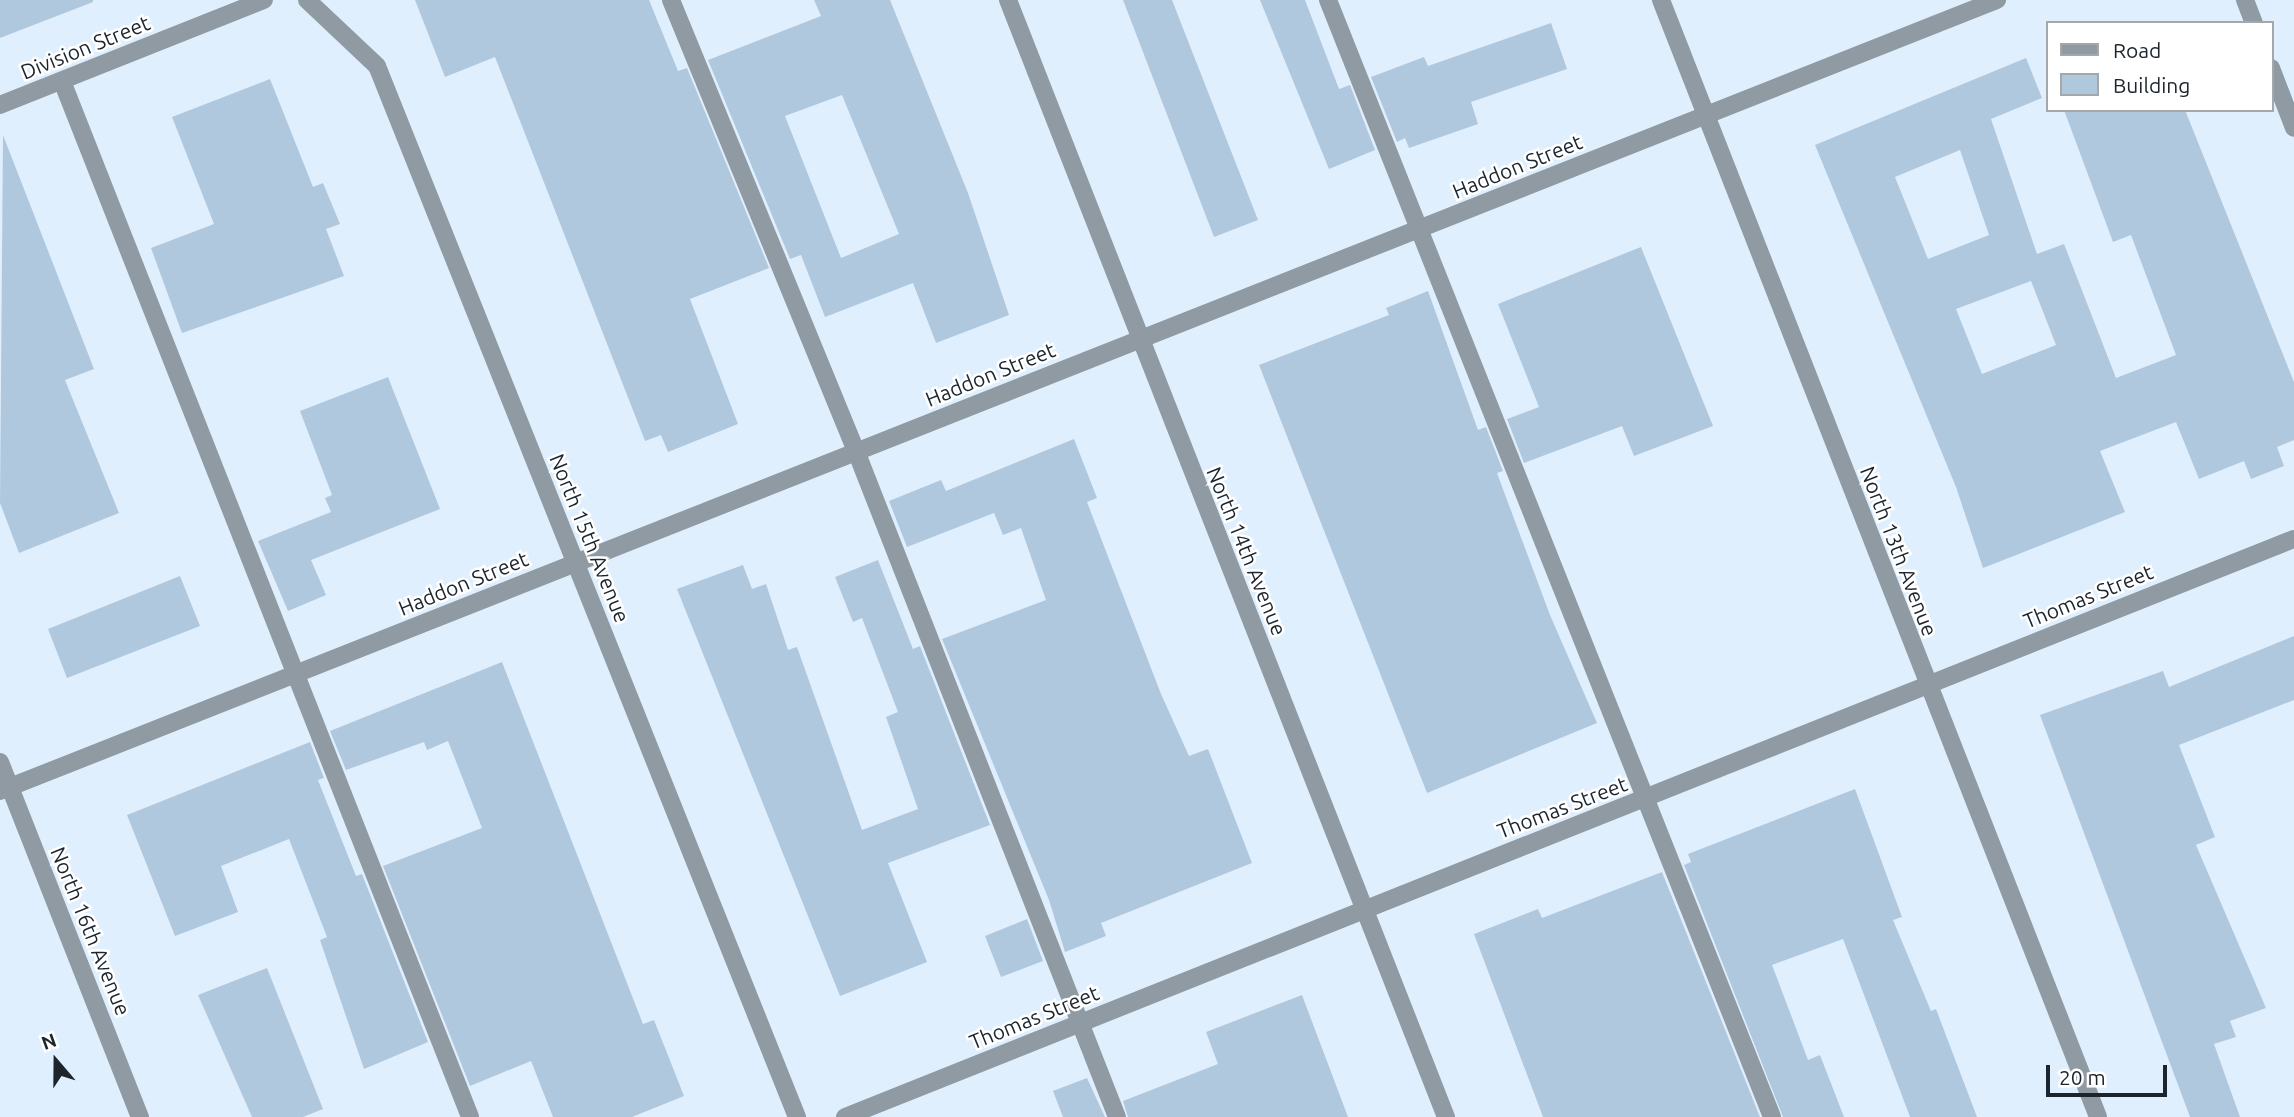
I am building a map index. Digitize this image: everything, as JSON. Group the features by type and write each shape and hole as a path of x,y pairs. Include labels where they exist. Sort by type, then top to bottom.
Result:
{"street":[{"name":"Division Street","path":"0,105 264,0"},
{"name":"North 15th Avenue","path":"307,0 377,66 797,1117"},
{"path":"671,0 856,452 1117,1117"},
{"name":"North 14th Avenue","path":"1008,0 1139,340 1446,1117"},
{"path":"1328,0 1648,799 1772,1117"},
{"name":"North 13th Avenue","path":"1661,0 2098,1117"},
{"name":"Haddon Street","path":"5,789 1997,0"},
{"path":"2245,0 2253,21"},
{"path":"2273,73 2294,128"},
{"path":"62,81 470,1117"},
{"name":"Thomas Street","path":"845,1117 1364,908 1648,799 2294,539"},
{"name":"North 16th Avenue","path":"0,762 5,789 140,1117"}],"building":[{"path":"0,0 93,0 93,2 0,38"},
{"path":"415,0 649,0 678,71 687,68 769,268 690,299 738,424 668,452 661,435 645,441 495,57 445,77"},
{"path":"814,0 890,0 968,193 1009,315 936,343 913,283 825,317 801,255 790,259 708,60 821,16","holes":["842,95 899,234 841,258 785,116"]},
{"path":"1123,0 1172,0 1258,220 1214,237"},
{"path":"1260,0 1305,0 1339,89 1350,85 1375,150 1329,169"},
{"path":"1551,23 1567,69 1471,102 1478,124 1409,148 1405,138 1397,142 1371,77 1424,57 1428,66"},
{"path":"2026,58 2042,98 1991,119 2037,254 2064,244 2116,378 2176,355 2131,235 2113,242 2065,112 2186,112 2294,382 2294,440 2277,447 2284,466 2251,479 2244,461 2199,479 2176,422 2100,451 2125,512 1983,568 1956,487 1815,145","holes":["1960,150 1989,235 1928,259 1895,177","2031,281 2056,345 1982,374 1956,309"]},
{"path":"270,79 313,187 323,183 340,224 326,229 344,276 182,333 151,248 214,224 172,117"},
{"path":"3,135 94,369 65,380 119,513 19,553 0,503"},
{"path":"1641,247 1713,426 1634,456 1622,426 1524,463 1507,419 1539,407 1498,304"},
{"path":"1428,291 1478,430 1486,427 1503,471 1497,473 1550,615 1597,723 1427,793 1259,365 1389,315 1386,308"},
{"path":"388,377 440,509 311,560 326,595 288,611 258,541 331,512 325,498 332,495 300,411"},
{"path":"1074,439 1097,498 1087,502 1161,694 1189,756 1208,749 1252,863 1101,923 1106,936 1065,952 1049,900 942,639 1046,600 1021,528 1003,535 994,513 907,547 889,501 941,480 946,491"},
{"path":"878,560 913,649 920,646 990,825 888,863 927,962 840,996 677,589 743,565 752,589 766,584 788,650 797,647 862,830 918,809 886,717 898,712 862,618 853,622 835,577"},
{"path":"180,576 200,626 67,678 48,629"},
{"path":"2294,636 2294,700 2179,745 2215,837 2196,845 2266,1008 2230,1021 2236,1037 2214,1044 2240,1117 2190,1117 2040,715 2163,671 2169,687"},
{"path":"502,662 643,1024 654,1020 684,1096 632,1117 553,1117 531,1061 470,1086 383,866 482,828 448,741 427,750 424,742 346,770 330,731"},
{"path":"310,742 324,778 318,780 356,876 362,874 428,1042 364,1069 320,940 327,937 289,839 221,866 238,912 175,936 127,815"},
{"path":"1855,789 1902,917 1893,920 1931,1011 1936,1009 1977,1117 1910,1117 1843,939 1772,965 1808,1060 1820,1055 1844,1117 1783,1117 1684,865 1691,862 1688,854"},
{"path":"1662,872 1760,1117 1543,1117 1474,934 1538,909 1542,918"},
{"path":"1027,919 1043,961 1001,977 985,936"},
{"path":"267,968 323,1109 303,1117 252,1117 198,995"},
{"path":"1302,995 1348,1117 1128,1117 1123,1101 1218,1064 1206,1032"},
{"path":"1087,1078 1105,1117 1063,1117 1053,1091"}]}
